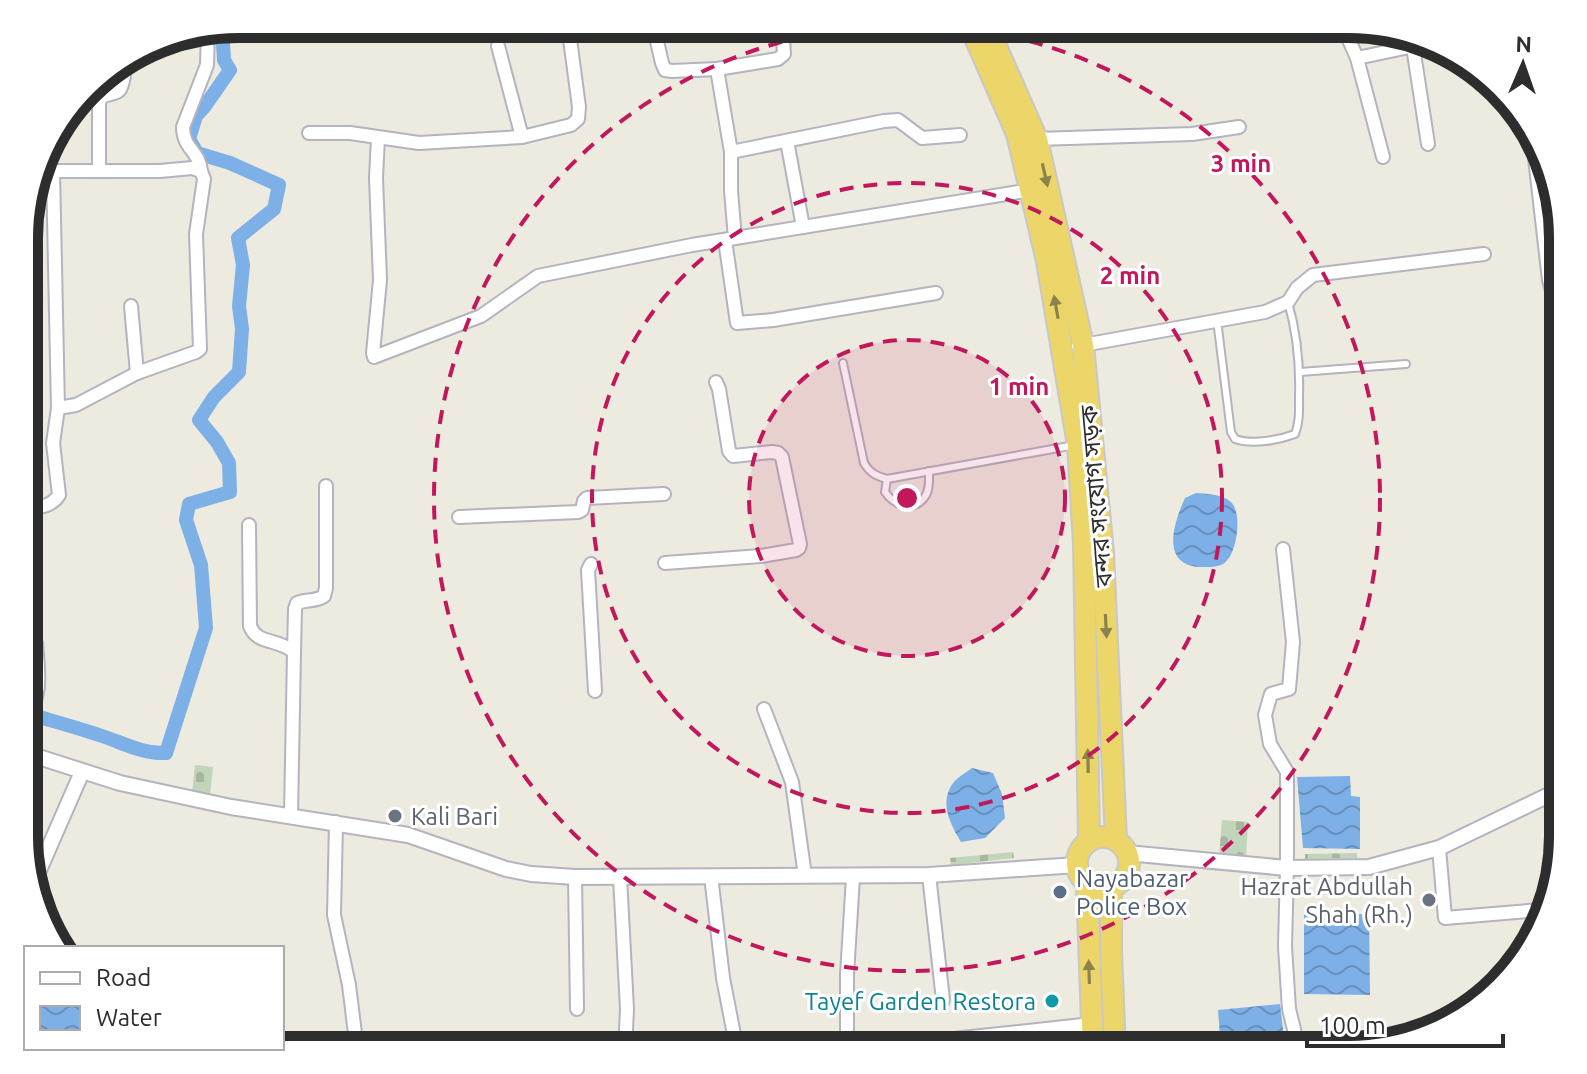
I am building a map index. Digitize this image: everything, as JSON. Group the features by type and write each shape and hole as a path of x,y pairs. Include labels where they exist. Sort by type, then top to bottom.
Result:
{"highway":[{"name":"বন্দর সংযোগ সড়ক","path":"975,38 1017,134 1047,261 1073,347 1084,544 1089,839"},
{"name":"বন্দর সংযোগ সড়ক","path":"992,38 1037,139 1073,347 1103,553 1121,846"},
{"path":"1108,838 1121,846 1129,861 1125,878 1119,884 1111,888 1094,888 1081,877 1077,865 1079,853 1089,839 1108,838"},
{"path":"1087,884 1092,1036"},
{"path":"1111,888 1114,1036"}],"street":[{"path":"309,133 350,133 419,143 522,137 571,125 578,119 577,83 570,38"},
{"path":"657,38 665,70 672,71 717,69 778,59 784,54 783,38"},
{"path":"1348,38 1357,58 1383,157"},
{"path":"58,408 76,405 137,373 200,349 196,234 204,179 200,162 183,138 183,127 202,83 207,65 208,41"},
{"path":"1395,44 1396,50"},
{"path":"498,46 522,137"},
{"path":"1357,58 1408,48"},
{"path":"1416,50 1428,144"},
{"path":"717,69 731,152 730,239 737,323 773,320 936,293"},
{"path":"99,171 99,103 101,97 118,94 122,90 124,76"},
{"path":"731,152 884,121 898,120 922,138 960,135"},
{"path":"1037,139 1192,134 1239,127"},
{"path":"378,138 376,178 380,280 374,357 481,316 538,276 730,239 1031,190"},
{"path":"787,141 803,227"},
{"path":"50,171 192,168 201,171"},
{"path":"38,507 45,506 59,495 53,443 58,408 53,171"},
{"path":"1544,194 1549,280"},
{"path":"1073,347 1265,312 1288,302 1297,288 1313,275 1484,254"},
{"path":"131,306 137,373"},
{"path":"665,563 761,556 796,550 800,544 782,457 772,452 733,456 729,451 716,382"},
{"path":"291,815 295,609 297,603 318,601 324,596 326,486"},
{"path":"459,517 578,512 587,498 664,494"},
{"path":"249,525 250,626 253,634 261,639 285,644 294,652"},
{"path":"1283,549 1293,642 1289,689 1271,694 1265,715 1270,744 1287,772 1285,946 1289,1009 1296,1036"},
{"path":"591,564 588,570 595,691"},
{"path":"38,672 38,692"},
{"path":"764,709 792,782 805,876"},
{"path":"38,757 120,783 231,807 417,837 531,874 575,877 853,877 1077,865"},
{"path":"41,866 82,772"},
{"path":"1121,846 1287,868 1369,867 1439,848 1549,796"},
{"path":"336,822 334,915 349,985 355,1036"},
{"path":"1439,848 1445,918 1534,911"},
{"path":"929,875 943,1000"},
{"path":"711,876 726,1000 734,1036"},
{"path":"575,877 577,1009"},
{"path":"620,877 626,1036"},
{"path":"847,1036 853,877"},
{"path":"981,1036 1092,1024"}],"lane":[{"path":"1217,320 1231,432 1235,439 1244,442 1287,437 1295,434 1299,425 1300,372 1296,328 1288,302"},
{"path":"843,363 864,463 869,472 887,479 1078,445"},
{"path":"1300,372 1406,364"},
{"path":"887,479 885,492 890,500 900,506 913,506 925,497 929,487 929,471"}],"green space":[{"path":"195,765 213,767 210,795 192,793"},
{"path":"1222,820 1248,822 1246,858 1219,856"},
{"path":"1013,852 1014,858 951,865 950,858"},
{"path":"1357,853 1357,858 1305,859 1305,854"}],"water":[{"path":"1196,493 1223,497 1235,508 1235,544 1223,564 1199,567 1187,564 1174,550 1174,529 1181,507 1185,498"},
{"path":"972,768 993,773 1002,794 1005,818 985,838 961,842 947,808 948,793 953,783"},
{"path":"1350,776 1351,796 1360,797 1360,849 1303,848 1297,777"},
{"path":"1369,914 1370,995 1304,994 1304,915"},
{"path":"1280,1004 1284,1036 1220,1036 1218,1010"}],"waterway":[{"path":"38,717 142,750 166,753 206,628 201,565 186,520 189,504 230,492 229,463 199,420 214,397 239,372 242,329 239,306 243,265 238,238 274,209 279,185 230,163 197,153 189,139 196,116 230,70 224,60 223,38"}],"place":[{"name":"Kali Bari","path":"395,816"},
{"name":"Nayabazar Police Box","path":"1060,892"},
{"name":"Hazrat Abdullah Shah (Rh.)","path":"1429,900"},
{"name":"Tayef Garden Restora","path":"1052,1001"}]}
